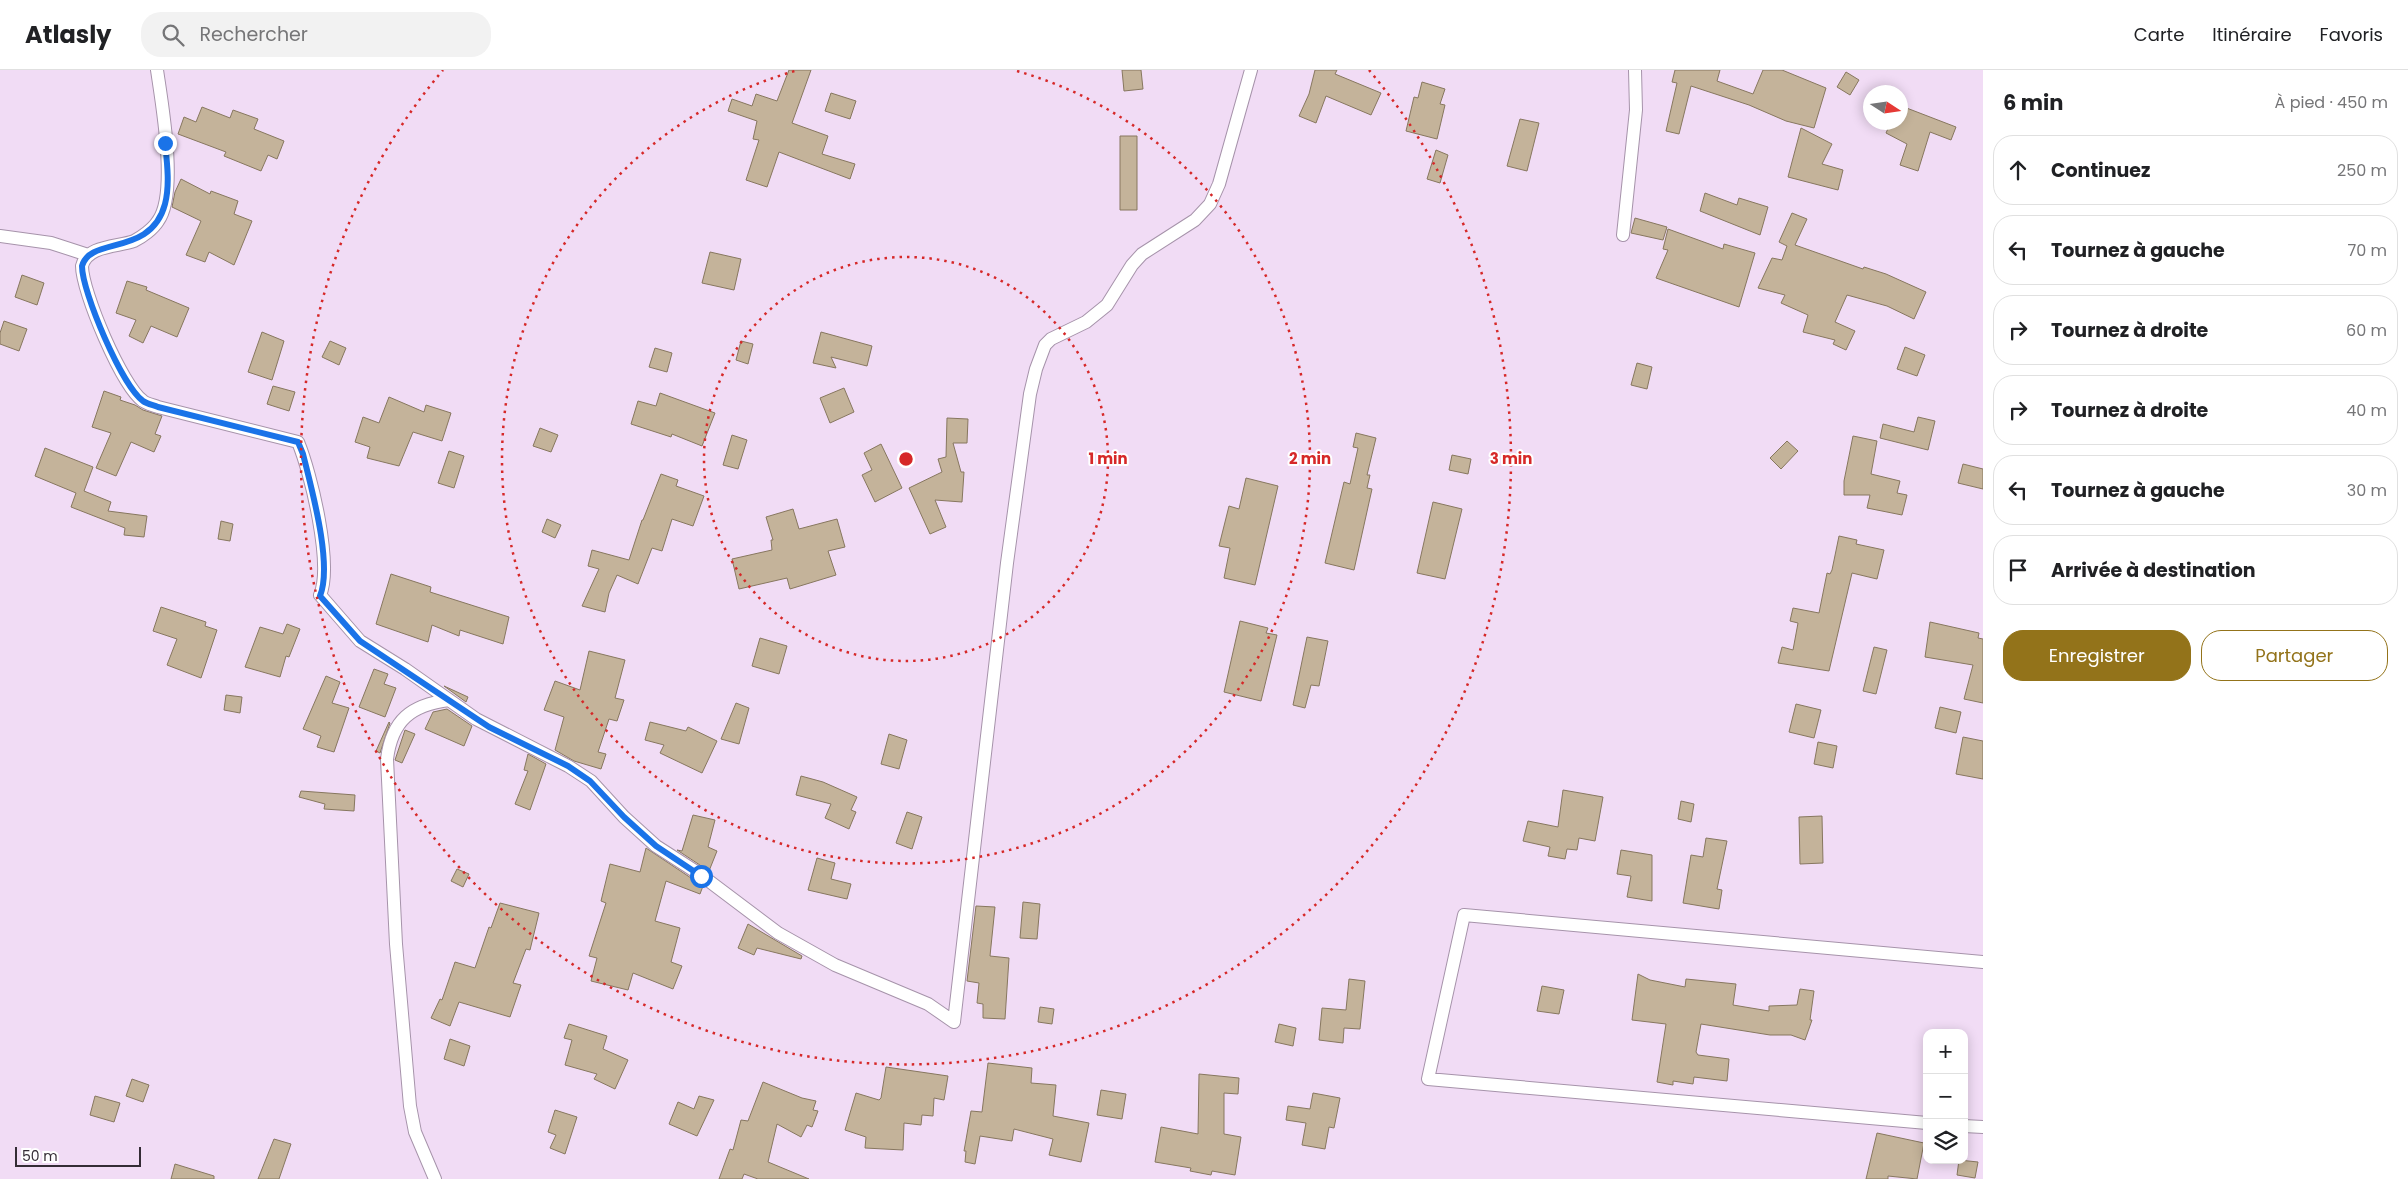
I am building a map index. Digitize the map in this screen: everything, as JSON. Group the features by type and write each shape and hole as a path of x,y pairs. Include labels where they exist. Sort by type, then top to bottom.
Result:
{"street":[{"path":"157,70 167,171 165,205 158,221 136,240 101,249 88,255 82,266 89,299 110,350 142,401 158,407 298,442 303,454 321,533 324,577 320,596 360,641 489,727 568,766 590,781 624,817 656,846 701,876 778,933 835,965 928,1004 954,1022 1007,563 1030,394 1036,368 1045,345 1051,339 1086,322 1107,304 1132,265 1142,254 1196,220 1210,204 1219,184 1251,70"},
{"path":"1623,234 1636,110 1635,70"},
{"path":"0,236 51,243 88,255"},
{"path":"435,1179 415,1132 410,1106 396,944 387,759 392,732 403,719 424,704 449,700"},
{"path":"1923,1122 1428,1079 1464,915 1983,962"},
{"path":"1968,1126 1983,1128"}],"building":[{"path":"789,70 811,70 792,123 828,136 822,154 855,164 850,179 779,152 767,187 746,180 759,140 753,139 757,121 728,111 732,99 752,106 756,94 777,101"},
{"path":"1122,70 1141,70 1143,89 1124,91"},
{"path":"1315,70 1337,70 1335,74 1381,93 1371,115 1326,96 1316,123 1299,116 1309,94"},
{"path":"1675,70 1720,70 1717,81 1753,94 1763,70 1782,70 1826,88 1814,128 1786,121 1749,105 1691,86 1679,134 1666,131 1677,83 1672,82"},
{"path":"1846,72 1859,80 1850,95 1837,87"},
{"path":"1422,82 1445,89 1440,104 1445,105 1437,139 1406,131 1414,97 1418,98"},
{"path":"831,93 856,101 850,119 825,111"},
{"path":"202,107 230,118 233,110 258,119 254,129 284,141 277,159 268,155 261,171 224,156 226,152 178,134 184,117 196,122"},
{"path":"1908,109 1956,127 1951,140 1930,132 1918,171 1900,165 1907,144 1886,133 1887,130 1908,130"},
{"path":"1520,119 1539,123 1527,171 1507,166"},
{"path":"1801,128 1832,144 1822,164 1843,170 1838,190 1788,177"},
{"path":"1120,136 1137,136 1137,210 1120,210"},
{"path":"1436,150 1448,155 1440,183 1427,179"},
{"path":"181,179 210,194 211,191 238,201 234,214 252,221 234,265 209,252 205,262 186,255 201,221 172,207 175,192"},
{"path":"1705,193 1737,205 1739,198 1768,207 1760,235 1700,211"},
{"path":"1792,213 1807,219 1795,245 1863,269 1864,267 1886,274 1926,292 1914,319 1887,306 1847,295 1835,322 1855,331 1846,350 1833,344 1835,340 1803,332 1808,315 1781,303 1785,295 1758,288 1772,258 1782,260 1787,246 1779,242"},
{"path":"1635,218 1667,227 1663,240 1631,233"},
{"path":"1668,229 1723,249 1724,244 1755,253 1739,307 1656,278 1668,250 1663,249"},
{"path":"710,252 741,259 734,290 702,283"},
{"path":"22,275 44,283 37,305 15,297"},
{"path":"127,281 147,287 146,290 189,308 177,337 151,326 143,343 129,336 136,320 116,313"},
{"path":"4,321 27,329 19,351 0,344 0,333"},
{"path":"262,332 284,341 272,380 248,372"},
{"path":"821,332 872,346 867,366 831,357 836,368 813,363"},
{"path":"330,341 346,348 339,365 322,357"},
{"path":"741,341 753,344 748,364 736,360"},
{"path":"1905,347 1925,355 1917,376 1897,369"},
{"path":"655,348 672,353 667,372 649,367"},
{"path":"1637,363 1652,367 1647,389 1631,385"},
{"path":"273,386 295,392 289,411 267,404"},
{"path":"844,388 854,412 830,423 820,398"},
{"path":"104,391 121,397 120,400 143,410 162,416 155,434 161,436 154,452 131,442 116,476 96,468 111,433 92,427"},
{"path":"660,393 715,413 702,446 672,434 671,437 631,424 638,401 656,406"},
{"path":"389,397 424,412 426,405 451,413 442,441 413,432 399,466 367,458 370,447 355,442 363,417 379,423"},
{"path":"1918,417 1935,421 1928,450 1880,438 1883,424 1914,432"},
{"path":"947,418 968,419 967,443 953,443 961,472 964,472 962,502 935,500 946,527 930,534 909,488 942,472 938,459 946,457"},
{"path":"540,428 558,435 551,452 533,446"},
{"path":"1356,433 1376,438 1367,475 1370,475 1367,488 1372,489 1354,570 1325,563 1344,482 1350,484 1358,448 1353,447"},
{"path":"732,435 747,440 738,469 723,465"},
{"path":"1853,436 1877,441 1871,474 1900,481 1897,493 1907,495 1902,515 1867,508 1870,495 1844,495 1844,481"},
{"path":"1787,441 1798,451 1781,469 1770,458"},
{"path":"881,444 902,488 875,502 862,475 872,470 864,453"},
{"path":"45,448 93,467 84,491 111,502 108,511 147,516 144,537 124,535 125,528 71,507 76,493 35,476"},
{"path":"449,451 464,456 454,488 438,483"},
{"path":"1452,455 1471,459 1468,474 1449,470"},
{"path":"1963,464 1983,469 1983,489 1958,483"},
{"path":"661,474 678,480 676,486 704,496 693,526 672,519 662,551 652,548 638,584 617,575 609,593 605,612 582,606 599,569 588,566 592,550 629,560 642,520"},
{"path":"1246,478 1278,486 1255,585 1224,578 1230,548 1219,546 1229,506 1239,509"},
{"path":"1433,502 1462,509 1445,579 1417,573"},
{"path":"793,509 799,529 837,519 845,547 828,551 836,575 790,589 787,578 739,589 732,559 772,550 771,540 773,540 766,517"},
{"path":"547,519 561,525 555,538 542,532"},
{"path":"221,521 233,524 230,541 218,539"},
{"path":"1839,536 1857,540 1856,544 1884,550 1877,579 1852,573 1829,671 1778,663 1782,647 1793,650 1798,623 1790,621 1793,608 1819,613 1827,573 1830,574 1832,570"},
{"path":"391,574 431,587 430,592 509,617 503,644 460,630 459,636 432,625 428,642 376,624"},
{"path":"161,607 206,622 205,626 217,630 201,678 167,665 177,639 153,631"},
{"path":"1240,621 1268,628 1266,633 1277,635 1261,701 1224,692"},
{"path":"1930,622 1979,633 1978,638 1983,639 1983,703 1964,699 1973,665 1925,657"},
{"path":"287,624 300,629 289,657 286,656 280,677 245,667 260,627 283,634"},
{"path":"1307,637 1328,641 1319,686 1311,685 1305,708 1293,705"},
{"path":"760,638 787,646 779,674 752,666"},
{"path":"1874,647 1887,650 1876,694 1863,691"},
{"path":"589,651 625,660 615,698 624,700 617,721 609,719 598,752 606,754 601,769 574,761 555,750 564,717 544,710 555,681 580,690"},
{"path":"374,669 388,674 384,684 396,688 385,717 359,707"},
{"path":"326,676 340,682 332,703 349,708 334,752 317,747 321,736 303,729"},
{"path":"444,686 468,697 466,702"},
{"path":"226,695 242,697 240,713 224,710"},
{"path":"736,703 749,708 739,744 721,739"},
{"path":"1796,704 1821,710 1814,738 1789,732"},
{"path":"1940,707 1961,712 1956,733 1935,728"},
{"path":"447,709 472,726 464,746 425,729 433,712"},
{"path":"650,722 686,731 688,727 717,741 702,773 660,753 664,745 645,740"},
{"path":"390,723 380,753 376,751"},
{"path":"405,730 415,734 402,763 395,760"},
{"path":"889,734 907,740 899,769 881,764"},
{"path":"1963,737 1983,741 1983,779 1956,774"},
{"path":"1818,742 1837,746 1833,768 1814,764"},
{"path":"528,754 546,764 530,810 515,804 528,771 524,770"},
{"path":"801,776 823,782 857,797 851,810 856,812 849,829 825,818 831,804 796,795"},
{"path":"1563,790 1603,797 1595,841 1579,838 1577,850 1567,849 1565,859 1548,856 1550,847 1523,841 1528,821 1558,827"},
{"path":"301,791 355,795 354,811 324,809 325,804 299,797"},
{"path":"1681,801 1694,804 1691,822 1678,819"},
{"path":"907,812 922,817 912,849 896,843"},
{"path":"693,815 715,820 708,847 717,851 709,871 677,850 682,851"},
{"path":"1822,816 1823,863 1800,864 1799,817"},
{"path":"1706,838 1727,841 1717,889 1722,890 1719,909 1683,903 1691,855 1703,857"},
{"path":"646,848 703,886 700,894 666,881 655,921 680,928 671,962 682,966 673,989 633,973 628,990 591,981 597,958 589,956 606,903 601,901 610,864 640,872"},
{"path":"1621,850 1652,855 1652,901 1627,897 1631,876 1617,874"},
{"path":"817,858 835,863 831,879 851,884 847,899 808,890"},
{"path":"457,869 469,874 463,887 451,881"},
{"path":"1023,902 1040,904 1037,939 1020,938"},
{"path":"500,903 539,913 530,950 526,949 513,983 521,985 510,1017 459,1002 450,1026 431,1018 440,999 442,1000 455,962 475,968 489,927 491,928"},
{"path":"976,906 995,907 990,956 1009,958 1005,1019 983,1018 983,1004 977,1003 979,983 967,981"},
{"path":"748,924 802,956 801,959 757,948 754,955 738,948"},
{"path":"1638,974 1650,980 1685,987 1686,979 1736,984 1733,1005 1769,1011 1769,1006 1797,1005 1800,989 1814,991 1810,1020 1812,1020 1805,1040 1791,1035 1770,1035 1701,1024 1696,1052 1698,1055 1729,1059 1727,1081 1694,1077 1693,1084 1673,1081 1673,1085 1657,1082 1666,1024 1632,1020"},
{"path":"1349,979 1365,981 1360,1029 1344,1028 1343,1043 1319,1040 1322,1008 1346,1010"},
{"path":"1542,986 1564,990 1559,1014 1537,1011"},
{"path":"1040,1007 1054,1009 1052,1024 1038,1022"},
{"path":"569,1024 607,1036 603,1049 628,1060 615,1089 594,1079 597,1074 565,1065 572,1040 564,1038"},
{"path":"1279,1024 1296,1028 1293,1046 1275,1042"},
{"path":"450,1039 470,1046 464,1066 444,1059"},
{"path":"988,1063 1032,1068 1031,1083 1056,1085 1053,1116 1089,1123 1081,1162 1049,1155 1053,1139 1014,1129 1012,1141 980,1136 975,1164 965,1162 966,1151 964,1151 971,1111 982,1112"},
{"path":"886,1067 948,1076 944,1100 934,1098 933,1116 922,1115 921,1125 904,1123 903,1150 865,1148 866,1137 845,1130 856,1093 879,1100 881,1098"},
{"path":"1199,1074 1239,1078 1238,1094 1224,1093 1224,1134 1241,1137 1235,1175 1212,1171 1211,1175 1190,1171 1191,1168 1155,1162 1161,1127 1198,1134"},
{"path":"132,1079 149,1085 143,1102 126,1096"},
{"path":"763,1082 802,1098 816,1101 813,1110 818,1111 812,1127 807,1125 801,1137 777,1124 768,1162 809,1179 758,1179 744,1174 742,1179 719,1179 730,1149 733,1150 741,1120 748,1121"},
{"path":"1101,1090 1126,1094 1122,1119 1097,1115"},
{"path":"1313,1093 1340,1098 1334,1128 1329,1127 1325,1149 1302,1145 1306,1123 1286,1120 1288,1106 1310,1109"},
{"path":"95,1096 120,1103 114,1122 90,1115"},
{"path":"699,1096 714,1100 697,1136 669,1124 678,1102 694,1109"},
{"path":"555,1110 577,1117 565,1154 550,1148 556,1135 548,1132"},
{"path":"1877,1133 1923,1143 1917,1179 1888,1176 1888,1179 1866,1179"},
{"path":"274,1139 291,1144 279,1179 258,1179"},
{"path":"1968,1161 1978,1162 1975,1178 1957,1175 1958,1164 1968,1164"},
{"path":"175,1164 214,1176 214,1179 171,1179"}],"route":[{"path":"165,143 167,194 165,205 158,221 150,230 136,240 101,249 88,255 83,261 82,266 82,275 89,299 102,332 110,350 137,395 142,401 158,407 298,442 303,454 321,533 324,577 320,596 360,641 406,669 489,727 568,766 596,784 617,810 656,846 701,876"}]}
